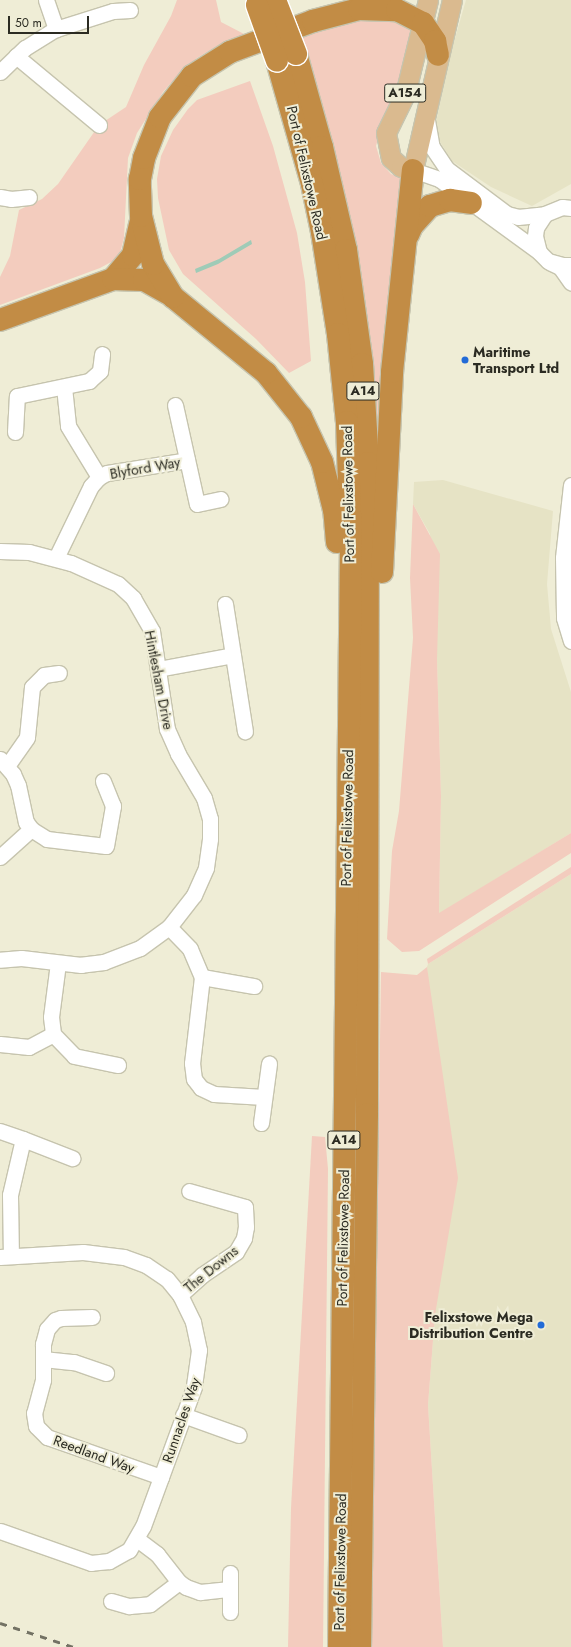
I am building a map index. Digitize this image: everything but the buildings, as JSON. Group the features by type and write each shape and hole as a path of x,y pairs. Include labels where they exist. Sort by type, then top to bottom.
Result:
{"highway":[{"path":"113,279 133,255 137,244 144,158 160,117 192,76 230,52 313,21 358,0"},
{"name":"Port of Felixstowe Road","path":"262,2 322,147 342,235 362,364 368,464 369,736 360,1647"},
{"path":"313,21 372,7 396,10 423,23 435,41 438,54"},
{"name":"Port of Felixstowe Road","path":"286,57 312,184 338,334 347,422 351,542 339,1647"},
{"path":"369,736 378,668 392,372 413,170"},
{"path":"406,240 412,226 430,206 450,200 470,203"},
{"path":"140,216 153,264 173,297"},
{"path":"1,318 113,279 144,280 173,297 266,373 301,417 322,462 329,485 334,510 339,578 349,632"}],"main road":[{"name":"A154","path":"428,0 405,94 386,133 391,158 401,166 413,170 438,54 452,0"}],"street":[{"path":"46,0 56,29"},
{"path":"0,72 16,56 56,29 113,11 130,10"},
{"path":"16,56 99,125"},
{"path":"426,115 432,148 447,169 507,214 518,217 571,208"},
{"path":"413,170 439,178 470,203 560,268 571,283"},
{"path":"0,197 15,199 29,197"},
{"path":"571,199 549,212 536,228 536,244 544,256 556,264 571,265"},
{"path":"15,432 17,396 83,383 97,375 103,361 102,354"},
{"path":"64,387 68,426 99,477"},
{"name":"Blyford Way","path":"175,405 197,504 220,498"},
{"name":"Blyford Way","path":"56,558 90,486 99,477 108,473 187,460"},
{"path":"571,484 563,558 564,618 571,641"},
{"name":"Hintlesham Drive","path":"0,551 29,552 56,558 118,584 132,598 152,631 167,729 178,754 204,798 210,830 203,876 187,906 169,927 140,948 118,958 82,965 21,958 0,960"},
{"path":"225,604 245,731"},
{"path":"158,669 234,655"},
{"path":"59,673 44,675 32,687 26,737 4,763 18,785 23,813 31,829 47,839 106,846 113,806 103,781"},
{"path":"0,857 31,829"},
{"path":"169,927 190,949 202,977 192,1063 194,1079 200,1088 214,1094 264,1097"},
{"path":"58,963 51,1017 53,1034 74,1056 118,1065"},
{"path":"202,977 254,986"},
{"path":"0,1044 29,1047 53,1034"},
{"path":"261,1123 269,1064"},
{"path":"0,1130 72,1158"},
{"path":"5,1256 10,1195 23,1139"},
{"name":"The Downs","path":"180,1294 202,1275 236,1252 244,1238 246,1228 245,1207 189,1191"},
{"name":"Runnacles Way","path":"1,1535 91,1563 116,1558 129,1550 137,1539 197,1376 199,1350 193,1322 180,1294 167,1278 146,1265 124,1257 83,1252 5,1256"},
{"name":"Reedland Way","path":"92,1317 55,1320 44,1336 41,1389 34,1413 36,1426 40,1432 161,1477"},
{"path":"43,1359 74,1362 106,1373"},
{"path":"183,1415 239,1434"},
{"path":"137,1539 157,1554 179,1582 200,1592 230,1589"},
{"path":"230,1573 230,1612"},
{"path":"110,1600 129,1606 150,1604 179,1582"}],"shaded area":[{"path":"177,0 216,0 221,22 246,35 222,43 197,58 176,77 163,92 137,133 128,158 124,238 120,253 113,261 100,268 0,305 0,277 10,256 19,210 42,199 58,184 99,125 126,107 144,65 171,16"},
{"path":"466,0 571,0 571,184 532,206 491,187 452,161 434,132 449,59"},
{"path":"385,16 417,28 401,89 380,131 376,146 381,163 391,174 406,180 380,379 374,507 298,35 349,19"},
{"path":"250,81 273,146 297,233 305,282 311,361 289,373 256,339 183,274 169,250 158,198 157,179 161,156 173,130 188,109 197,100"},
{"path":"251,240 252,244 218,264 196,273 195,269 219,259"},
{"path":"443,480 553,511 547,584 551,629 571,692 571,833 439,914 441,796 437,659 430,534 413,504 414,482"},
{"path":"413,504 440,554 437,659 441,796 439,913 571,833 571,853 419,951 402,952 387,939 392,851 399,811 413,638 410,578"},
{"path":"571,867 571,874 428,964 427,959"},
{"path":"571,874 571,1647 443,1647 428,1405 435,1315 427,967 428,964"},
{"path":"427,967 458,1178 435,1315 428,1405 443,1647 371,1647 381,972 417,975"},
{"path":"312,1136 325,1137 328,1169 323,1647 288,1647 291,1508"}],"railway":[{"path":"0,1623 74,1647"}],"place":[{"name":"Maritime Transport Ltd","path":"465,360"},
{"name":"Felixstowe Mega Distribution Centre","path":"541,1325"}]}
